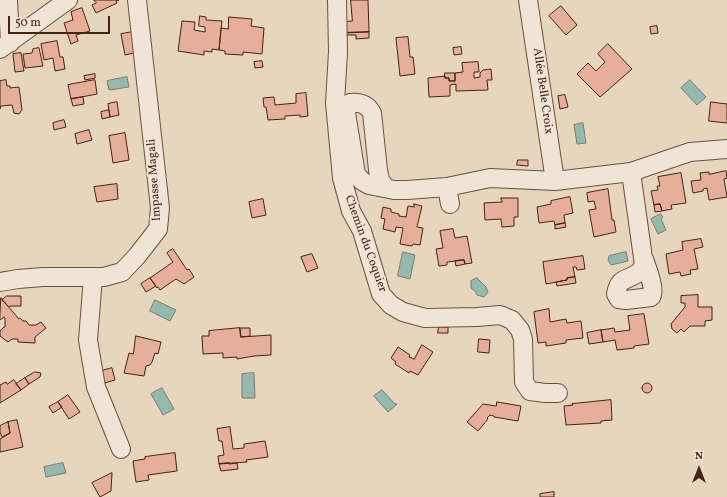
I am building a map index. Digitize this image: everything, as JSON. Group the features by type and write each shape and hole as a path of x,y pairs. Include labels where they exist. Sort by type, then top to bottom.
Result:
{"street":[{"path":"5,46 8,0"},
{"path":"5,46 68,0"},
{"name":"Impasse Magali","path":"0,282 43,277 93,278 104,277 122,272 137,256 158,229 160,208 137,0"},
{"name":"Chemin du Coquier","path":"337,0 338,52 335,103 342,178 351,211 362,231 381,294 391,305 403,312 425,318 500,315 512,320 520,330 523,340 524,382 530,391 558,393"},
{"name":"Allée Belle Croix","path":"528,0 555,181"},
{"path":"385,187 394,190 448,195 490,178 555,181 632,172 690,152 727,149"},
{"path":"632,172 644,259"},
{"path":"93,278 88,340 96,387 121,449"}],"water":[{"path":"127,77 129,87 109,90 107,81"},
{"path":"690,80 706,97 697,105 681,88"},
{"path":"583,123 586,143 577,144 574,125"},
{"path":"661,214 663,217 661,219 666,230 658,234 651,219"},
{"path":"403,252 415,255 410,279 398,276"},
{"path":"626,252 628,261 611,265 608,260 609,256"},
{"path":"477,278 486,287 488,292 484,297 477,295 471,288 471,281"},
{"path":"155,300 176,310 170,321 150,311"},
{"path":"254,373 255,398 242,398 242,374"},
{"path":"162,388 174,409 163,415 151,394"},
{"path":"382,390 395,404 397,404 388,412 374,396"},
{"path":"63,463 66,473 46,477 44,467"}],"building":[{"path":"94,0 119,0 116,1 117,3 96,13 92,5 96,3"},
{"path":"351,0 368,0 369,32 342,33 342,22 352,21"},
{"path":"561,6 577,25 566,35 549,16"},
{"path":"82,8 90,31 76,35 78,41 71,44 64,23 73,20 71,12"},
{"path":"200,16 206,17 206,20 222,21 219,50 212,49 212,52 204,51 204,55 178,51 182,21 195,22 194,30 205,32 205,27 199,26"},
{"path":"229,17 252,19 251,26 264,28 262,54 243,52 243,55 225,54 225,51 219,50 221,28 228,29"},
{"path":"657,26 658,33 651,34 650,27"},
{"path":"133,32 138,52 125,55 121,34"},
{"path":"369,32 369,38 356,39 356,35 342,35 342,33"},
{"path":"408,37 410,57 413,57 415,74 400,76 396,38"},
{"path":"57,41 60,57 63,57 65,69 55,71 53,58 44,60 41,44"},
{"path":"608,44 632,69 600,97 577,74 588,63 596,71 605,62 598,54"},
{"path":"461,47 462,54 454,55 453,48"},
{"path":"39,48 43,66 25,68 23,54 32,53 33,49"},
{"path":"21,53 24,71 15,72 13,54"},
{"path":"262,61 263,67 255,68 254,62"},
{"path":"478,62 479,72 474,72 474,78 480,77 480,73 483,70 491,69 492,80 487,80 488,90 456,91 456,84 450,85 450,96 429,97 428,78 445,76 445,78 449,78 449,81 455,81 455,73 463,72 462,63"},
{"path":"445,73 455,73 455,81 449,81 449,78 445,78"},
{"path":"95,74 95,78 85,80 84,76"},
{"path":"6,80 7,86 10,86 10,88 19,87 22,110 19,114 14,113 12,105 1,106 0,109 0,81"},
{"path":"95,80 97,94 71,99 68,85"},
{"path":"306,93 308,116 285,116 285,119 268,120 263,98 274,97 275,105 296,103 296,94"},
{"path":"565,95 568,107 560,109 558,96"},
{"path":"83,97 84,104 73,106 71,99"},
{"path":"117,102 119,115 110,117 108,104"},
{"path":"711,102 727,104 727,123 709,121"},
{"path":"109,110 110,117 102,119 101,112"},
{"path":"64,120 66,127 54,130 53,123"},
{"path":"89,130 92,140 77,144 75,134"},
{"path":"125,133 129,160 113,163 109,136"},
{"path":"518,160 528,160 528,166 517,165"},
{"path":"726,171 727,178 724,179 727,197 709,200 707,188 703,189 703,191 693,193 691,181 701,180 700,173 709,172 709,174"},
{"path":"681,173 686,203 671,205 672,209 662,211 660,204 654,205 651,191 658,190 657,186 660,186 658,177"},
{"path":"117,184 118,199 97,202 94,187"},
{"path":"608,189 612,220 614,220 616,232 594,237 589,210 596,209 594,201 588,202 587,193"},
{"path":"570,197 573,213 564,215 565,223 555,225 554,221 539,223 537,207 551,204 551,201"},
{"path":"501,198 518,198 518,217 514,217 514,226 502,227 501,219 485,220 484,203 502,202"},
{"path":"263,199 266,215 252,218 249,202"},
{"path":"414,204 422,206 417,227 423,228 420,245 413,244 412,246 400,244 403,228 396,227 395,232 383,229 385,219 381,218 383,207 391,209 391,212 399,214 399,216 406,217 408,206 414,207"},
{"path":"660,204 662,211 655,212 654,205"},
{"path":"565,223 566,227 555,229 555,225"},
{"path":"453,229 455,238 467,236 472,263 465,264 464,260 447,262 447,265 439,266 436,249 443,248 440,231"},
{"path":"701,239 703,247 694,249 698,269 690,270 691,274 681,276 680,272 669,274 666,254 683,250 682,242"},
{"path":"173,249 187,270 189,269 194,277 184,284 176,279 160,290 150,278 173,262 167,253"},
{"path":"312,254 318,268 307,272 301,257"},
{"path":"583,256 585,269 577,270 576,267 573,267 575,277 546,284 543,262"},
{"path":"464,260 465,264 456,266 455,261"},
{"path":"575,277 576,283 557,286 556,282"},
{"path":"150,278 156,286 146,292 141,284"},
{"path":"698,295 698,307 712,307 712,320 705,321 705,326 690,326 684,332 681,329 677,333 672,329 671,324 685,307 685,303 681,303 681,296"},
{"path":"7,296 21,296 21,306 9,307 2,300"},
{"path":"1,298 19,319 20,318 23,321 26,321 29,325 36,325 41,322 46,328 35,337 35,343 18,342 18,339 12,339 8,342 0,336 0,331 5,327 4,317 0,320"},
{"path":"549,309 550,322 566,319 567,323 581,321 583,338 566,340 566,343 546,346 546,342 538,343 534,312"},
{"path":"644,314 649,344 617,350 615,340 603,342 601,330 614,328 615,332 630,330 628,316"},
{"path":"439,327 448,327 448,333 438,333"},
{"path":"240,328 241,337 271,335 271,355 237,359 237,357 223,358 223,353 203,354 202,336 209,336 209,331"},
{"path":"240,328 250,328 250,336 241,337"},
{"path":"601,330 603,342 589,344 587,333"},
{"path":"136,336 161,342 158,354 155,353 150,365 146,366 144,376 124,373 129,353 133,354"},
{"path":"479,339 490,340 489,353 478,352"},
{"path":"422,345 433,352 418,375 410,371 409,373 395,364 396,362 391,358 398,347 410,355 409,357 414,359"},
{"path":"112,368 115,380 101,384 98,372"},
{"path":"35,372 41,373 40,377 29,384 25,378"},
{"path":"25,378 29,384 21,390 16,384"},
{"path":"14,380 21,390 0,403 0,385 6,382 7,384"},
{"path":"647,383 652,388 647,393 642,388"},
{"path":"68,395 80,412 69,419 58,402"},
{"path":"611,400 612,420 601,421 601,423 566,425 564,406"},
{"path":"58,402 62,407 53,413 49,407"},
{"path":"497,402 521,406 518,421 490,415 478,431 467,422 483,404 496,406"},
{"path":"17,420 23,447 0,452 0,439 10,433 8,422"},
{"path":"8,422 10,433 2,437 0,426"},
{"path":"230,427 233,449 244,448 244,444 265,441 268,457 246,460 247,462 219,464 218,456 224,455 222,441 219,441 217,429"},
{"path":"175,453 177,471 148,475 149,480 136,482 133,461 145,459 145,457"},
{"path":"237,463 238,469 221,471 219,464"},
{"path":"112,473 111,491 100,497 92,483"},
{"path":"554,492 554,497 540,497 540,494"}]}
